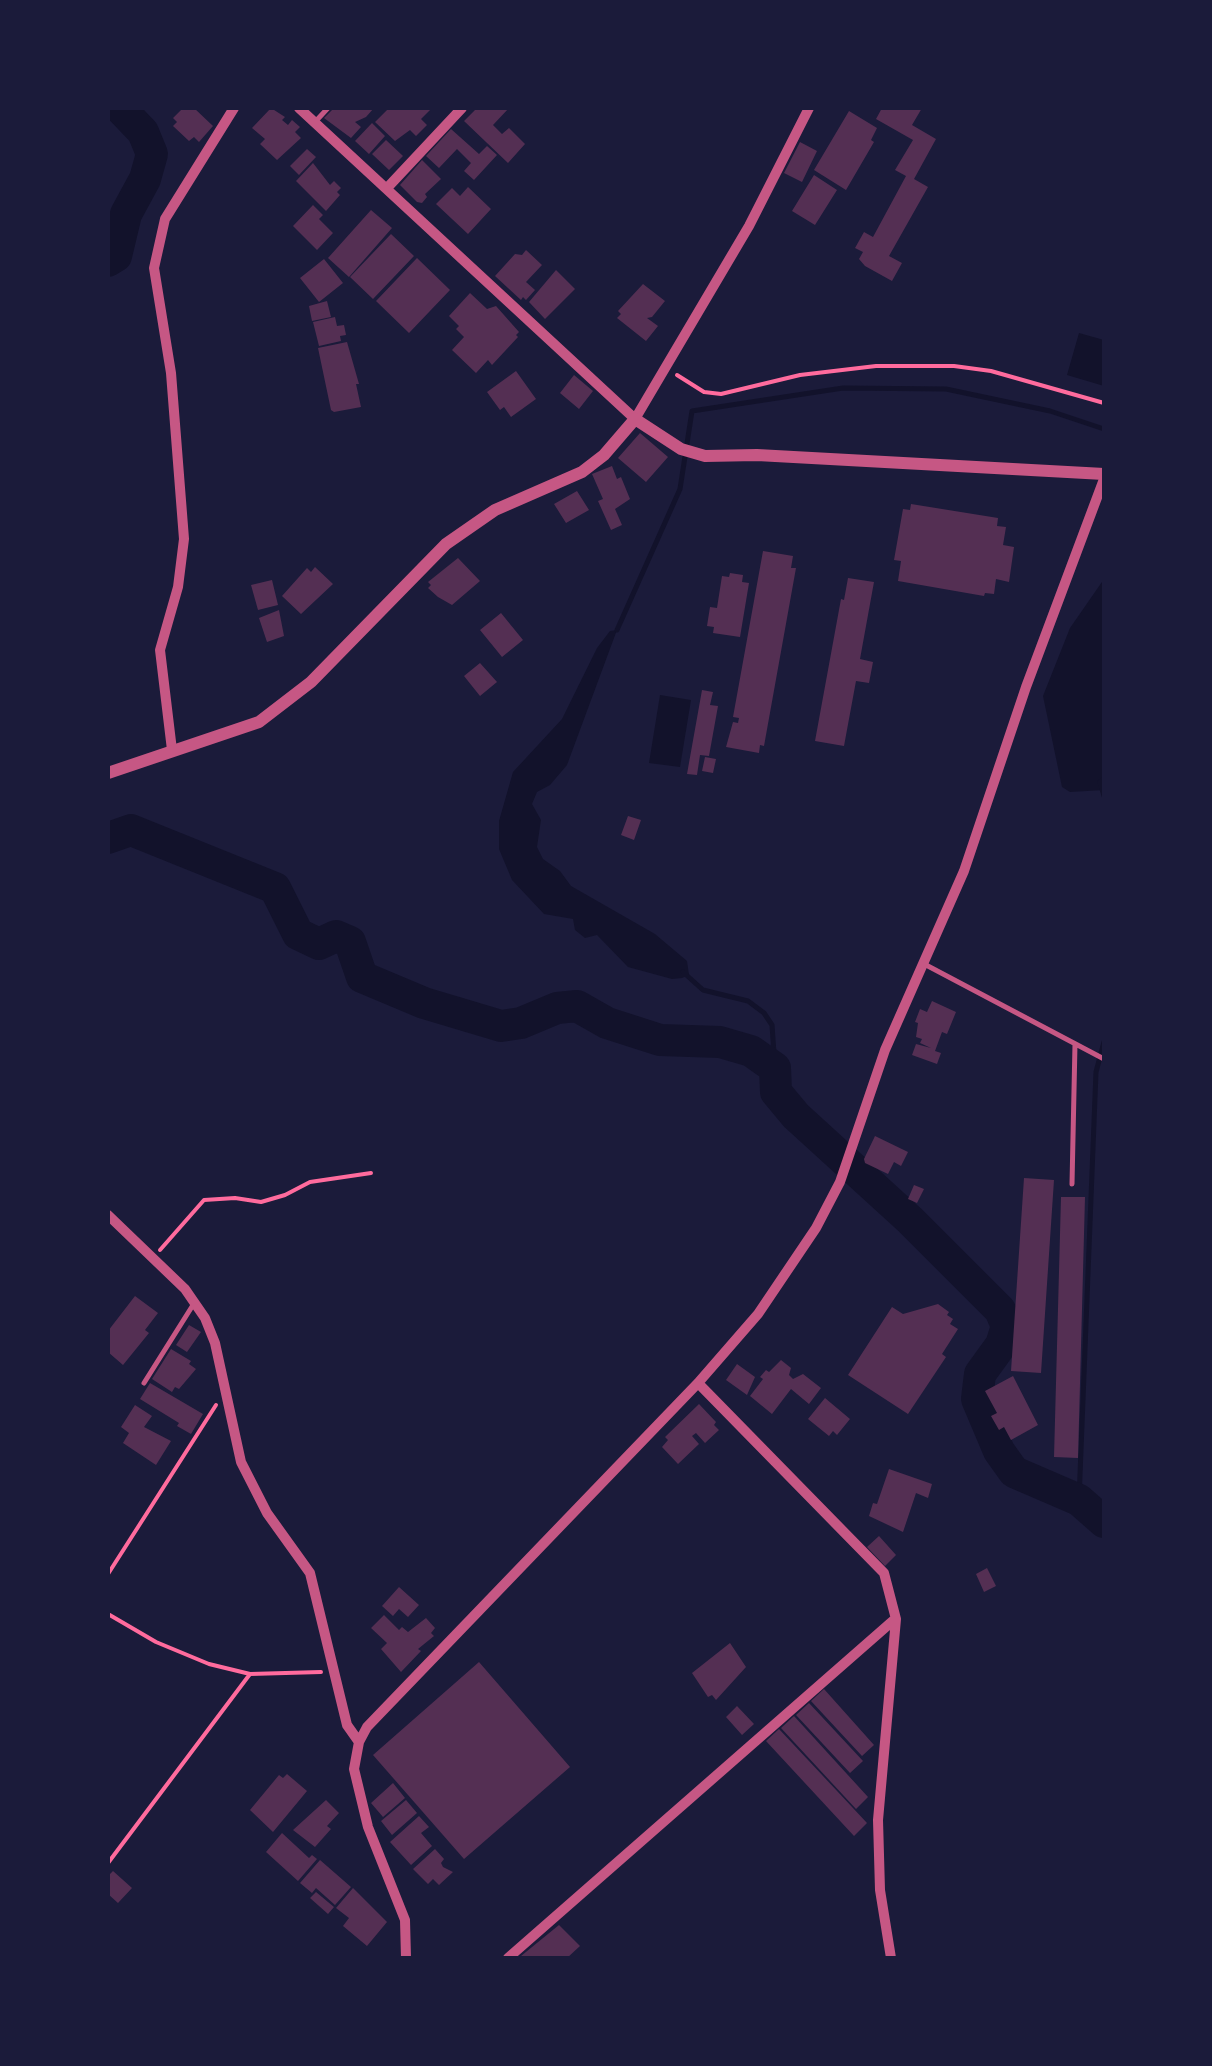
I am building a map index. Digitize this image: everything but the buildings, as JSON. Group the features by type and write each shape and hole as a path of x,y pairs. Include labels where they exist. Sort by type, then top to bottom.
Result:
{"street":[{"path":"172,750 160,650 178,587 184,540 171,373 154,268 165,219 234,108"},
{"path":"298,108 636,419 681,448 705,456 757,454 1104,477 1026,687 964,871 884,1050 840,1182 816,1228 758,1314 698,1384 367,1727 359,1742 354,1769 368,1827 405,1920 406,1958"},
{"path":"388,187 462,108"},
{"path":"108,773 259,722 310,682 446,544 495,510 582,472 604,454 636,419 749,226 809,108"},
{"path":"108,1215 154,1257 195,1303 216,1343 241,1462 267,1513 310,1572 348,1725 359,1742"},
{"path":"698,1384 884,1573 896,1619 878,1820 880,1890 891,1958"},
{"path":"508,1958 896,1619"}],"lane":[{"path":"315,122 328,108"},
{"path":"923,963 1104,1059"},
{"path":"1072,1184 1075,1044"},
{"path":"144,1384 195,1303"}],"path":[{"path":"666,367 704,392 721,394 800,375 876,366 954,366 1006,375 1104,403"},
{"path":"154,1257 204,1200 260,1202 310,1182 370,1173"},
{"path":"108,1574 225,1392"},
{"path":"108,1614 156,1642 209,1664 250,1674 336,1671"},
{"path":"108,1863 250,1674"}],"shaded area":[{"path":"1079,333 1104,340 1104,386 1067,375"},
{"path":"1104,579 1104,790 1070,792 1062,787 1043,696 1070,628"},
{"path":"617,630 567,765 550,785 537,792 532,804 541,820 537,847 543,859 560,871 571,886 655,934 687,961 689,975 682,978 628,967 597,935 585,938 575,930 573,919 544,914 512,880 499,849 499,821 513,772 562,719 597,648 610,631"},
{"path":"660,695 691,700 680,767 649,763"}],"waterway":[{"path":"108,261 116,256 126,214 145,179 152,154 143,132 120,108"},
{"path":"617,630 680,489 692,411 843,388 946,389 1050,411 1104,429"},
{"path":"1104,779 1100,782 1104,796"},
{"path":"108,838 131,830 275,888 298,934 319,944 336,936 350,942 362,977 424,1003 501,1026 521,1023 557,1008 577,1006 607,1023 660,1040 720,1042 751,1051 775,1068 776,1092 796,1116 910,1220 1000,1310 1007,1326 1001,1345 980,1374 977,1399 999,1451 1014,1472 1079,1500 1104,1522"},
{"path":"683,972 703,990 748,1001 764,1013 772,1025 775,1068"},
{"path":"1079,1500 1096,1072 1104,1042"}]}
